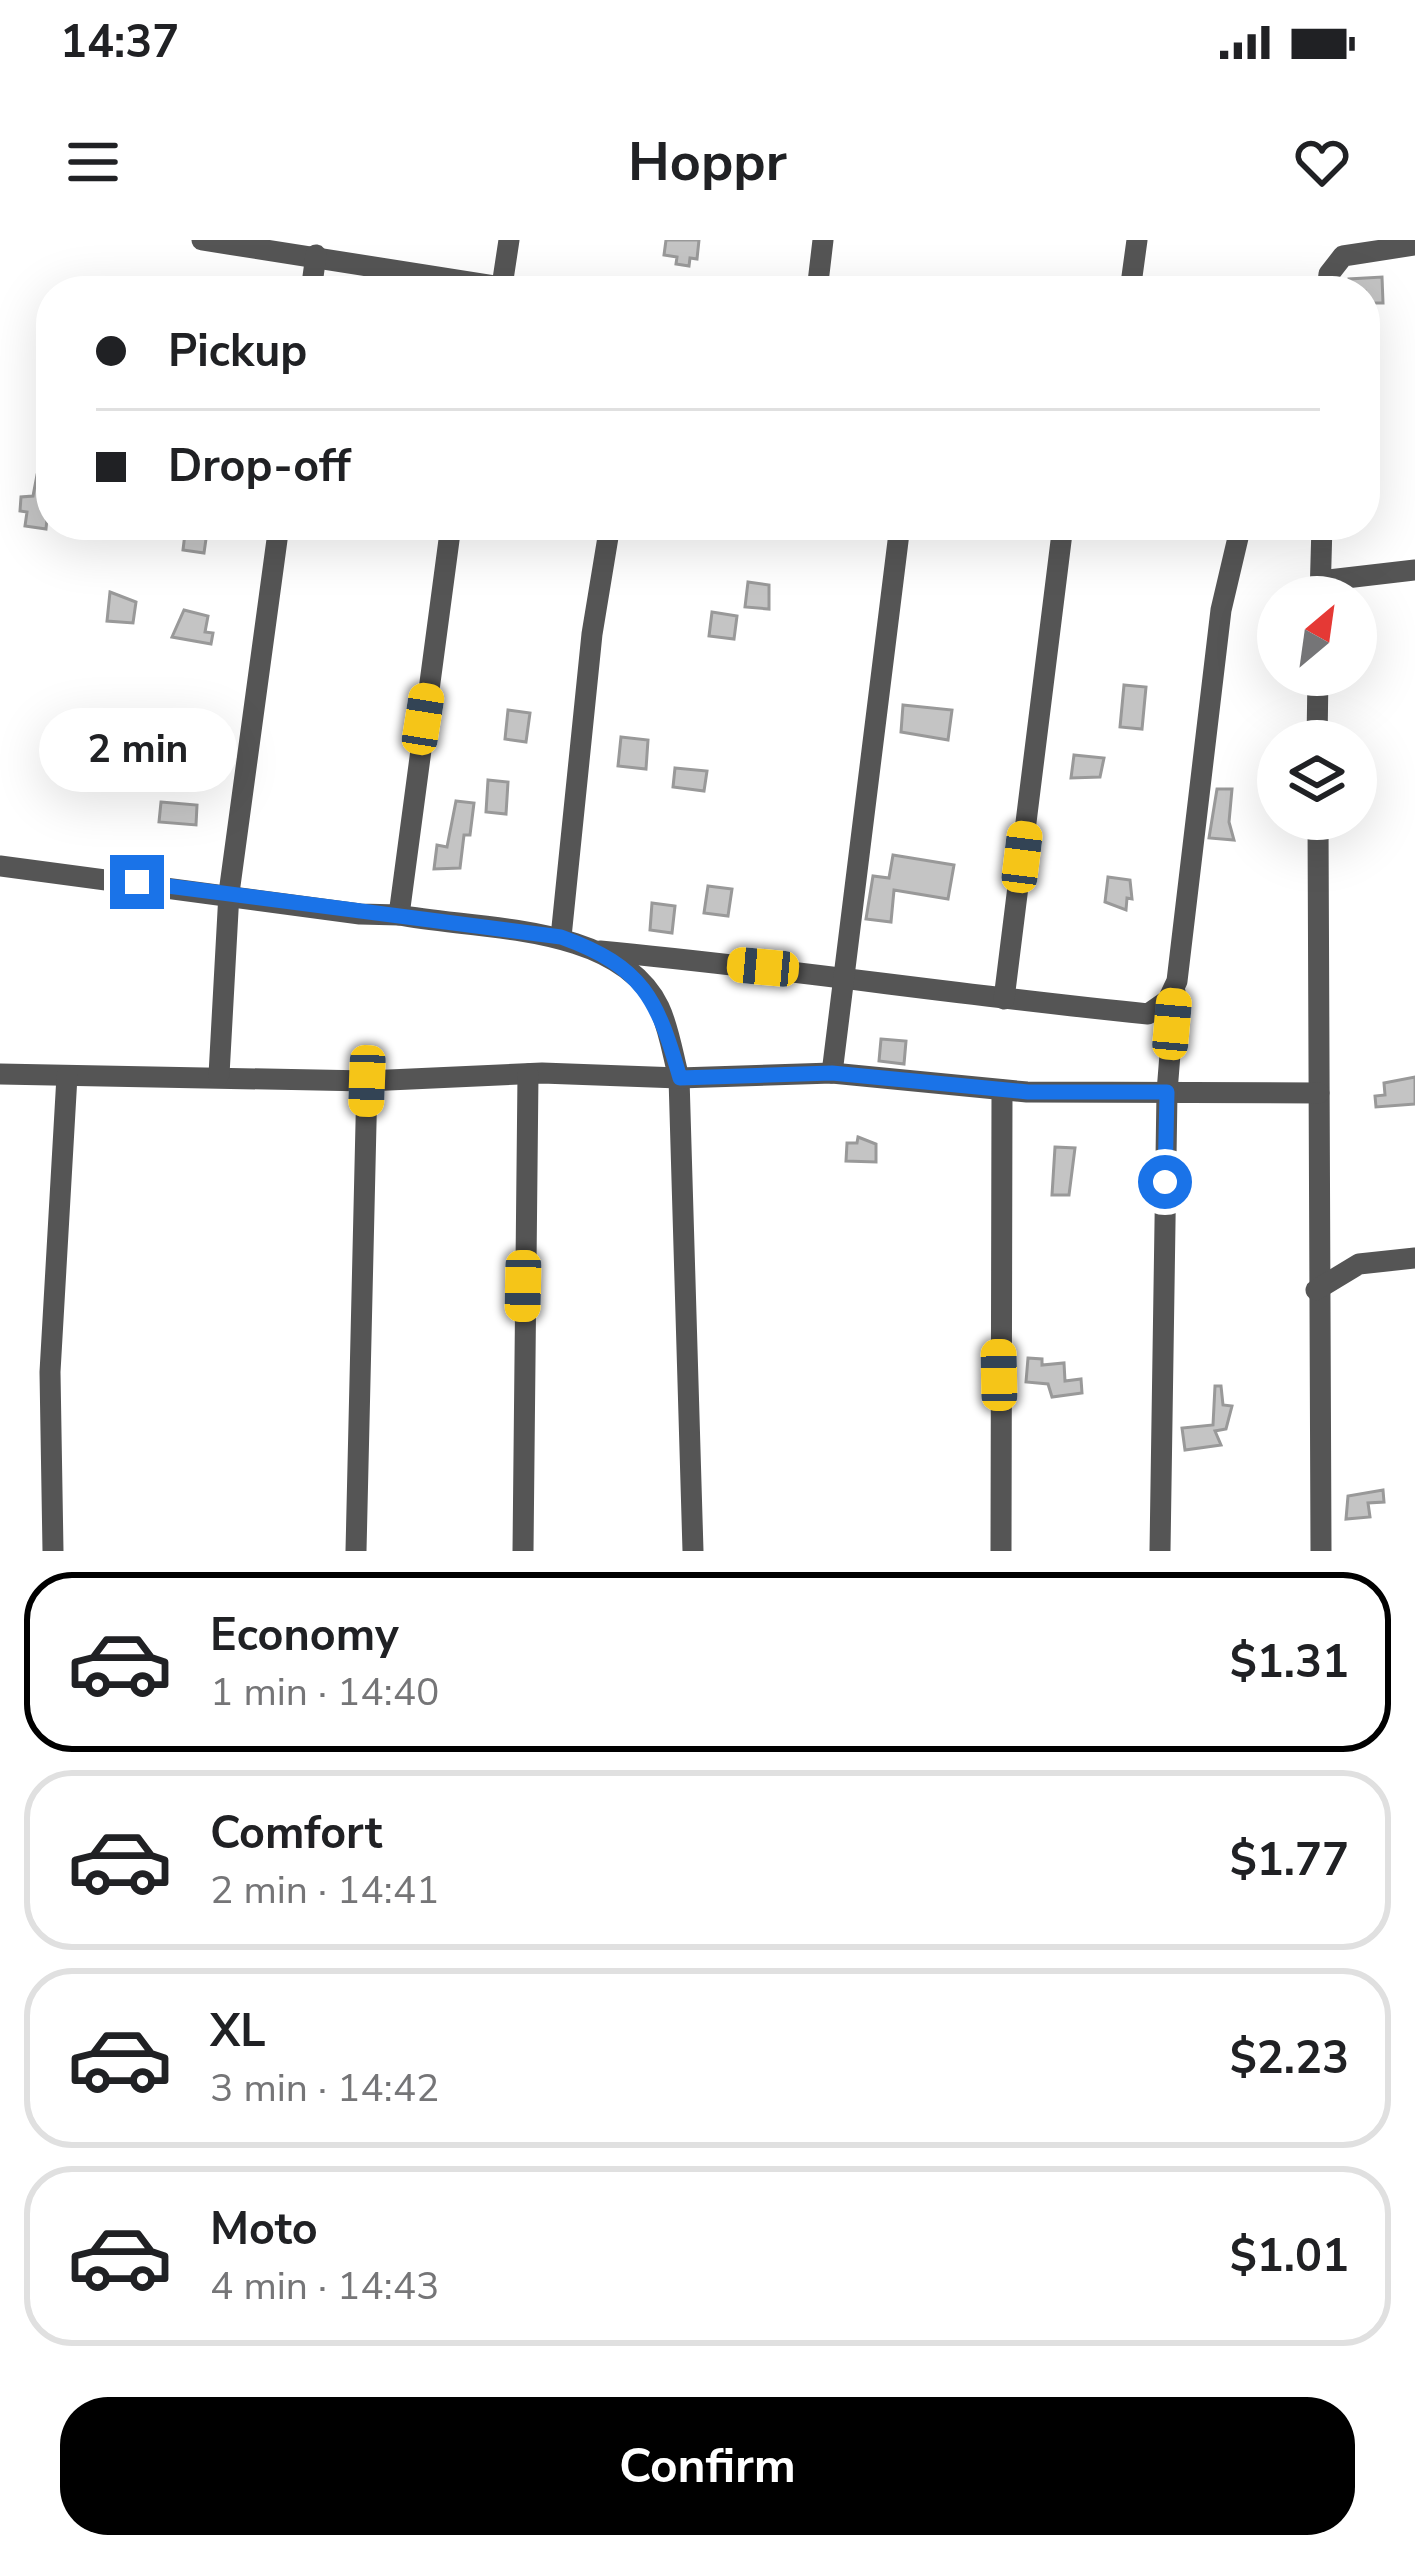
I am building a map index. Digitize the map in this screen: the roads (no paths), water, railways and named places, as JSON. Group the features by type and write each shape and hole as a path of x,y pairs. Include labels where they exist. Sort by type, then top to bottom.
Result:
{"street":[{"path":"202,240 316,255 415,276"},
{"path":"504,276 509,240"},
{"path":"819,276 823,240"},
{"path":"1132,276 1137,240"},
{"path":"1329,276 1343,256 1415,245"},
{"path":"313,276 316,255"},
{"path":"219,1075 229,893 277,540"},
{"path":"398,915 449,540"},
{"path":"561,937 592,634 608,540"},
{"path":"832,1073 898,540"},
{"path":"1004,999 1061,540"},
{"path":"1160,1551 1167,1092 1221,610 1237,540"},
{"path":"1320,576 1322,540"},
{"path":"1377,578 1415,571"},
{"path":"1318,840 1316,1290 1321,1551"},
{"path":"0,866 561,937 599,951 844,974 1004,999 1148,1014 1175,991"},
{"path":"599,951 658,1005 680,1078 693,1551"},
{"path":"0,1074 367,1081 528,1073 680,1078 832,1073 1002,1090 1319,1093"},
{"path":"523,1551 528,1073"},
{"path":"53,1551 50,1372 67,1076"},
{"path":"356,1551 367,1081"},
{"path":"1001,1551 1002,1090"},
{"path":"1316,1290 1359,1264 1415,1258"}]}
